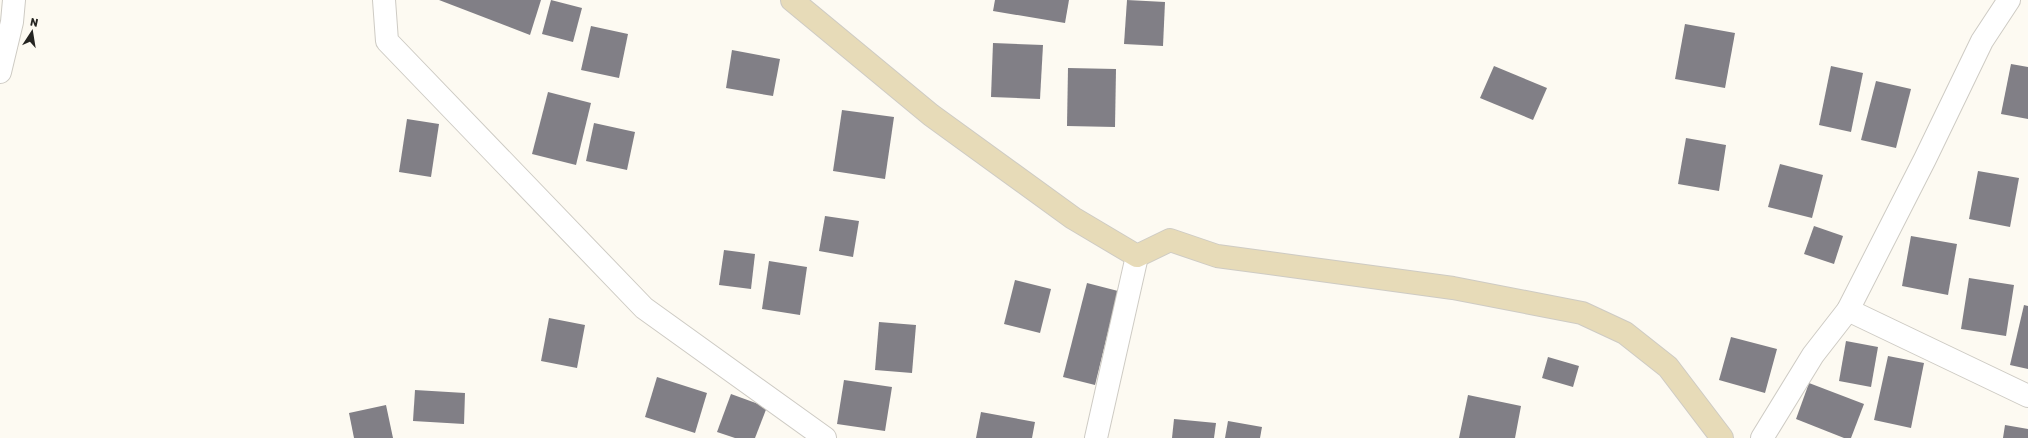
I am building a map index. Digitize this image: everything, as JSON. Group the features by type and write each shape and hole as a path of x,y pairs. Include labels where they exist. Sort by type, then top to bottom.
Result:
{"main road":[{"path":"792,0 930,115 1073,218 1137,256 1170,240 1217,256 1453,288 1582,313 1625,333 1668,366 1722,438"}],"street":[{"path":"0,72 12,22 14,0"},
{"path":"384,0 387,41 644,308 825,438"},
{"path":"1762,438 1813,355 1848,310 1925,159 1982,41 2009,0"},
{"path":"1096,438 1137,256"},
{"path":"1848,310 2028,396"}],"building":[{"path":"439,0 541,0 530,35"},
{"path":"551,0 582,8 573,42 542,34"},
{"path":"995,0 1069,0 1065,23 993,11"},
{"path":"1127,0 1165,2 1163,46 1124,44"},
{"path":"1685,24 1735,33 1725,88 1675,79"},
{"path":"591,26 628,34 619,78 581,70"},
{"path":"993,43 1043,45 1040,99 991,97"},
{"path":"732,50 780,59 773,96 726,88"},
{"path":"2011,64 2028,67 2028,119 2001,114"},
{"path":"1494,66 1547,88 1533,120 1480,98"},
{"path":"1831,66 1863,73 1851,132 1819,125"},
{"path":"1068,68 1116,69 1115,127 1067,126"},
{"path":"1876,81 1911,89 1896,148 1861,140"},
{"path":"548,92 591,103 576,165 532,154"},
{"path":"842,110 894,117 885,179 833,171"},
{"path":"407,119 439,124 431,177 399,172"},
{"path":"594,123 635,132 627,170 586,161"},
{"path":"1686,138 1726,145 1719,191 1678,184"},
{"path":"1780,164 1823,175 1812,218 1768,207"},
{"path":"1978,171 2019,178 2010,227 1969,219"},
{"path":"825,216 859,221 853,257 819,251"},
{"path":"1814,226 1843,236 1834,264 1804,254"},
{"path":"1911,236 1957,244 1948,295 1902,286"},
{"path":"724,250 755,254 751,289 719,285"},
{"path":"769,261 807,267 800,315 762,309"},
{"path":"1969,278 2014,285 2006,336 1961,329"},
{"path":"1015,280 1051,289 1040,333 1004,324"},
{"path":"1087,283 1118,291 1095,385 1063,377"},
{"path":"2024,305 2028,306 2028,369 2010,365"},
{"path":"549,318 585,325 577,368 541,361"},
{"path":"879,322 916,325 912,373 875,370"},
{"path":"1731,337 1777,349 1765,393 1719,380"},
{"path":"1846,341 1878,347 1871,387 1839,381"},
{"path":"1888,356 1924,363 1911,428 1874,420"},
{"path":"1548,357 1579,366 1573,387 1542,378"},
{"path":"657,377 707,393 695,433 645,417"},
{"path":"844,380 892,387 885,431 837,424"},
{"path":"1809,383 1864,404 1851,438 1844,438 1796,419"},
{"path":"415,390 465,393 464,424 413,421"},
{"path":"731,394 767,407 755,438 735,438 717,432"},
{"path":"1468,395 1521,406 1515,438 1459,438"},
{"path":"386,405 393,438 354,438 349,413"},
{"path":"981,412 1035,422 1032,438 976,438"},
{"path":"1174,419 1216,423 1214,438 1172,438"},
{"path":"1228,421 1262,427 1260,438 1225,438"},
{"path":"2005,425 2028,429 2028,438 2003,438"}]}
